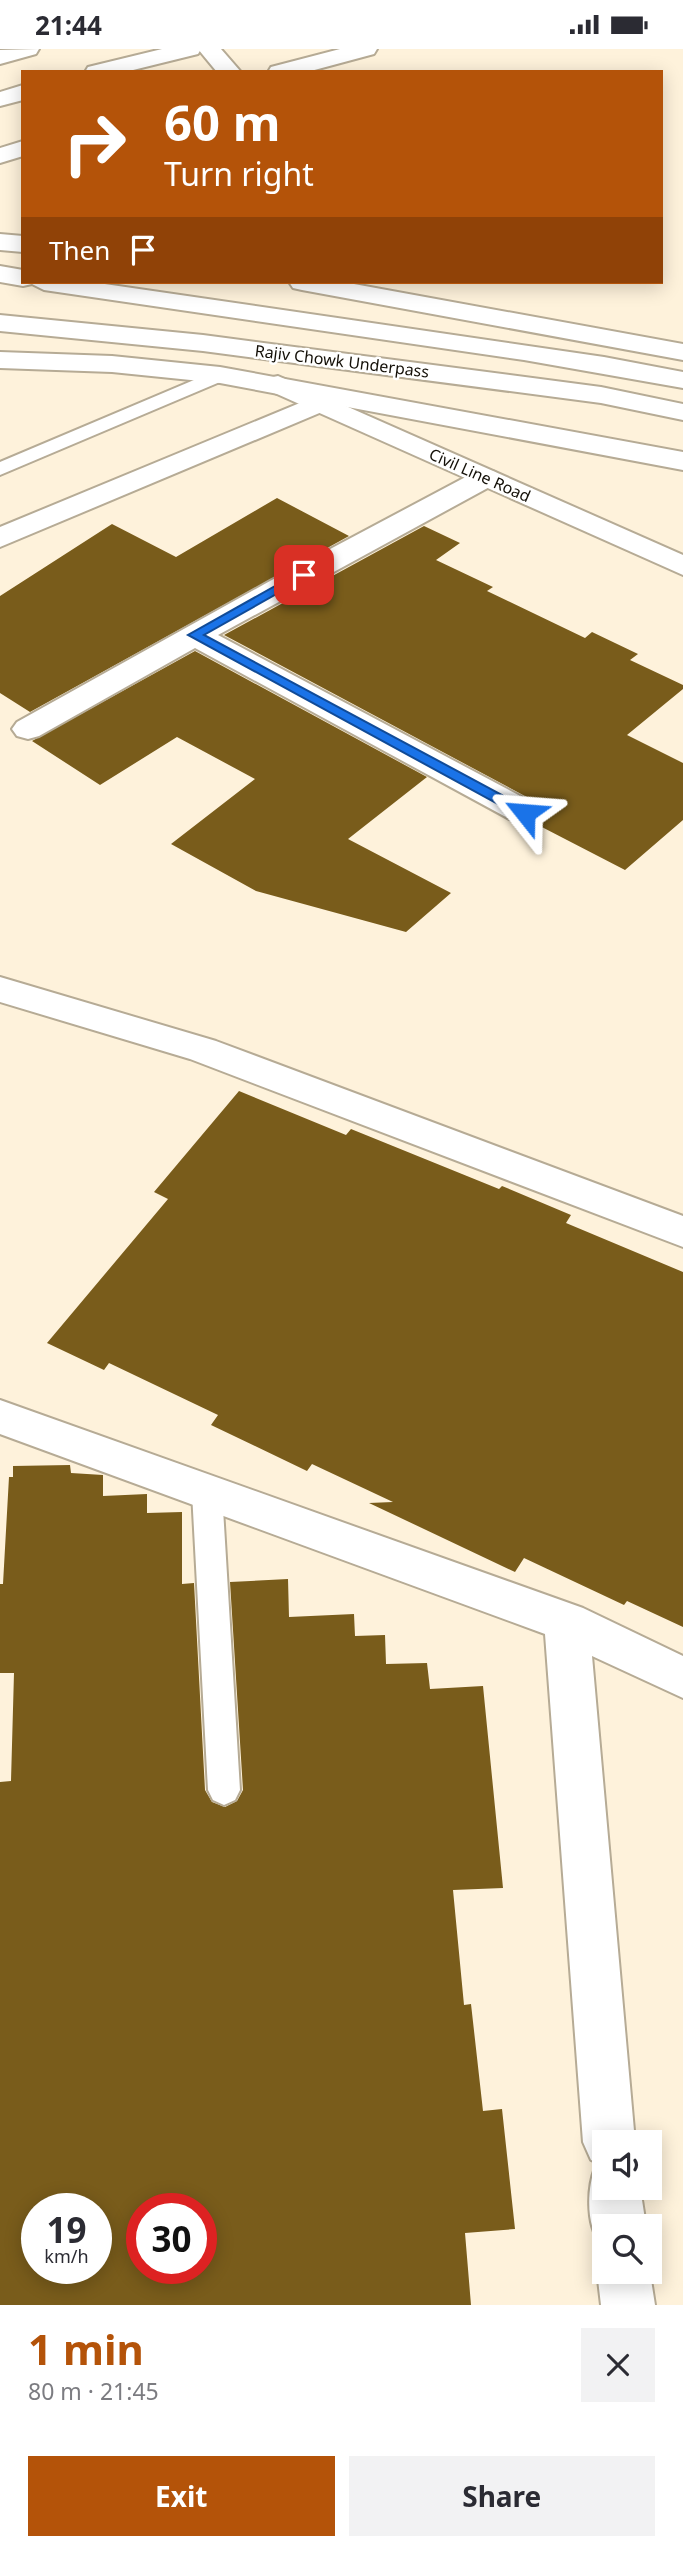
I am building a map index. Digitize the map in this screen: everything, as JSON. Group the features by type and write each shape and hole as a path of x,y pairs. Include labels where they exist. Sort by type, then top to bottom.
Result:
{"main road":[{"path":"0,57 28,49"},
{"path":"104,70 190,49"},
{"path":"209,49 228,70"},
{"path":"305,67 366,49"},
{"path":"0,99 21,93"},
{"path":"0,131 21,136"},
{"path":"0,156 21,149"},
{"path":"0,242 21,244"},
{"path":"0,274 21,278"},
{"name":"Rajiv Chowk Underpass","path":"56,284 185,306 580,359 683,380"},
{"path":"314,284 683,352"},
{"path":"383,284 441,306"},
{"name":"Rajiv Chowk Underpass","path":"0,323 230,347 601,395 683,412"},
{"path":"0,360 113,364 220,375 683,461"},
{"name":"Civil Line Road","path":"278,384 683,566"},
{"path":"0,538 319,403"},
{"path":"28,729 194,635 485,478"},
{"path":"194,635 525,813"},
{"path":"0,989 203,1050 683,1232"},
{"path":"0,1417 567,1622 683,1678"},
{"path":"567,1622 608,2130"},
{"path":"626,2284 628,2305"}],"lane":[{"path":"0,469 220,375"},
{"path":"207,1492 224,1790"}],"building":[{"path":"277,498 349,536 30,712 0,693 0,596 112,524 176,557"},
{"path":"424,526 460,543 436,560 493,587 487,591 585,638 592,632 638,654 630,660 683,685 683,689 627,735 683,763 683,820 625,870 536,824 550,813 538,803 224,635"},
{"path":"195,651 427,777 348,839 451,893 406,932 256,891 171,844 255,779 177,737 100,785 32,741"},
{"path":"239,1091 346,1135 351,1129 499,1189 502,1186 571,1215 566,1223 683,1272 683,1627 627,1601 624,1605 524,1558 515,1572 369,1503 393,1502 312,1464 307,1471 211,1425 218,1415 109,1363 104,1370 47,1343 168,1199 154,1192"},
{"path":"70,1465 71,1473 103,1475 103,1496 147,1494 147,1513 182,1512 182,1584 194,1583 205,1790 212,1802 225,1807 237,1801 243,1790 230,1582 288,1579 289,1617 354,1614 355,1636 385,1635 386,1664 427,1663 430,1689 483,1686 503,1888 453,1890 464,2005 471,2004 483,2111 502,2109 515,2229 465,2233 471,2305 0,2305 0,1782 11,1781 14,1673 0,1673 0,1584 3,1584 9,1477 13,1477 13,1466"}],"route":[{"path":"304,575 194,635 525,813"}]}
